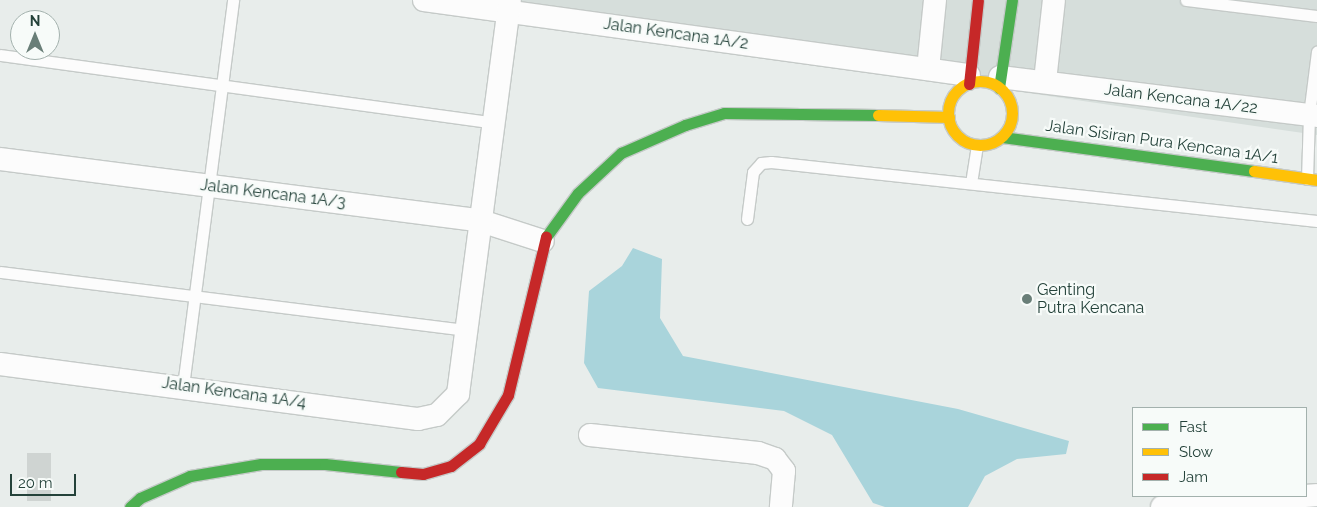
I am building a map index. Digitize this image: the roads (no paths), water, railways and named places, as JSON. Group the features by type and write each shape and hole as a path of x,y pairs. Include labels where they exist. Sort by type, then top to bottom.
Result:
{"street":[{"name":"Jalan Kencana 1A/2","path":"424,0 510,6 928,69 969,79"},
{"path":"928,69 935,0"},
{"path":"978,0 969,79 952,100 949,117 958,136 977,145 1002,137 1012,116 1010,100 1000,82 1012,0"},
{"path":"1045,81 1054,0"},
{"path":"467,330 510,6"},
{"path":"969,79 990,83 1000,82"},
{"name":"Jalan Kencana 1A/22","path":"1000,82 1045,81 1313,116"},
{"path":"130,507 140,498 190,476 261,464 325,464 423,474 451,466 479,444 508,395 543,240 578,192 621,153 685,125 724,113 797,112 949,117"},
{"name":"Jalan Sisiran Pura Kencana 1A/1","path":"1002,137 1312,179"},
{"name":"Jalan Kencana 1A/3","path":"0,159 481,221 543,240"},
{"name":"Jalan Kencana 1A/4","path":"0,364 183,386 418,419 437,415 458,394 467,330"},
{"path":"590,434 758,453 774,458 784,471 781,507"},
{"path":"1162,507 1303,497"}],"lane":[{"path":"183,386 233,0"},
{"path":"1186,0 1317,16"},
{"path":"1312,179 1317,52"},
{"path":"0,56 494,123"},
{"path":"971,183 977,145"},
{"path":"748,219 753,172 761,164 971,183 1317,221"},
{"path":"0,272 467,330"}],"water":[{"path":"633,248 662,259 660,318 683,356 958,409 1069,441 1066,454 1017,459 985,476 968,507 885,507 873,503 832,435 784,411 598,388 584,363 589,291 622,266"}],"place":[{"name":"Genting Putra Kencana","path":"1027,299"}]}
